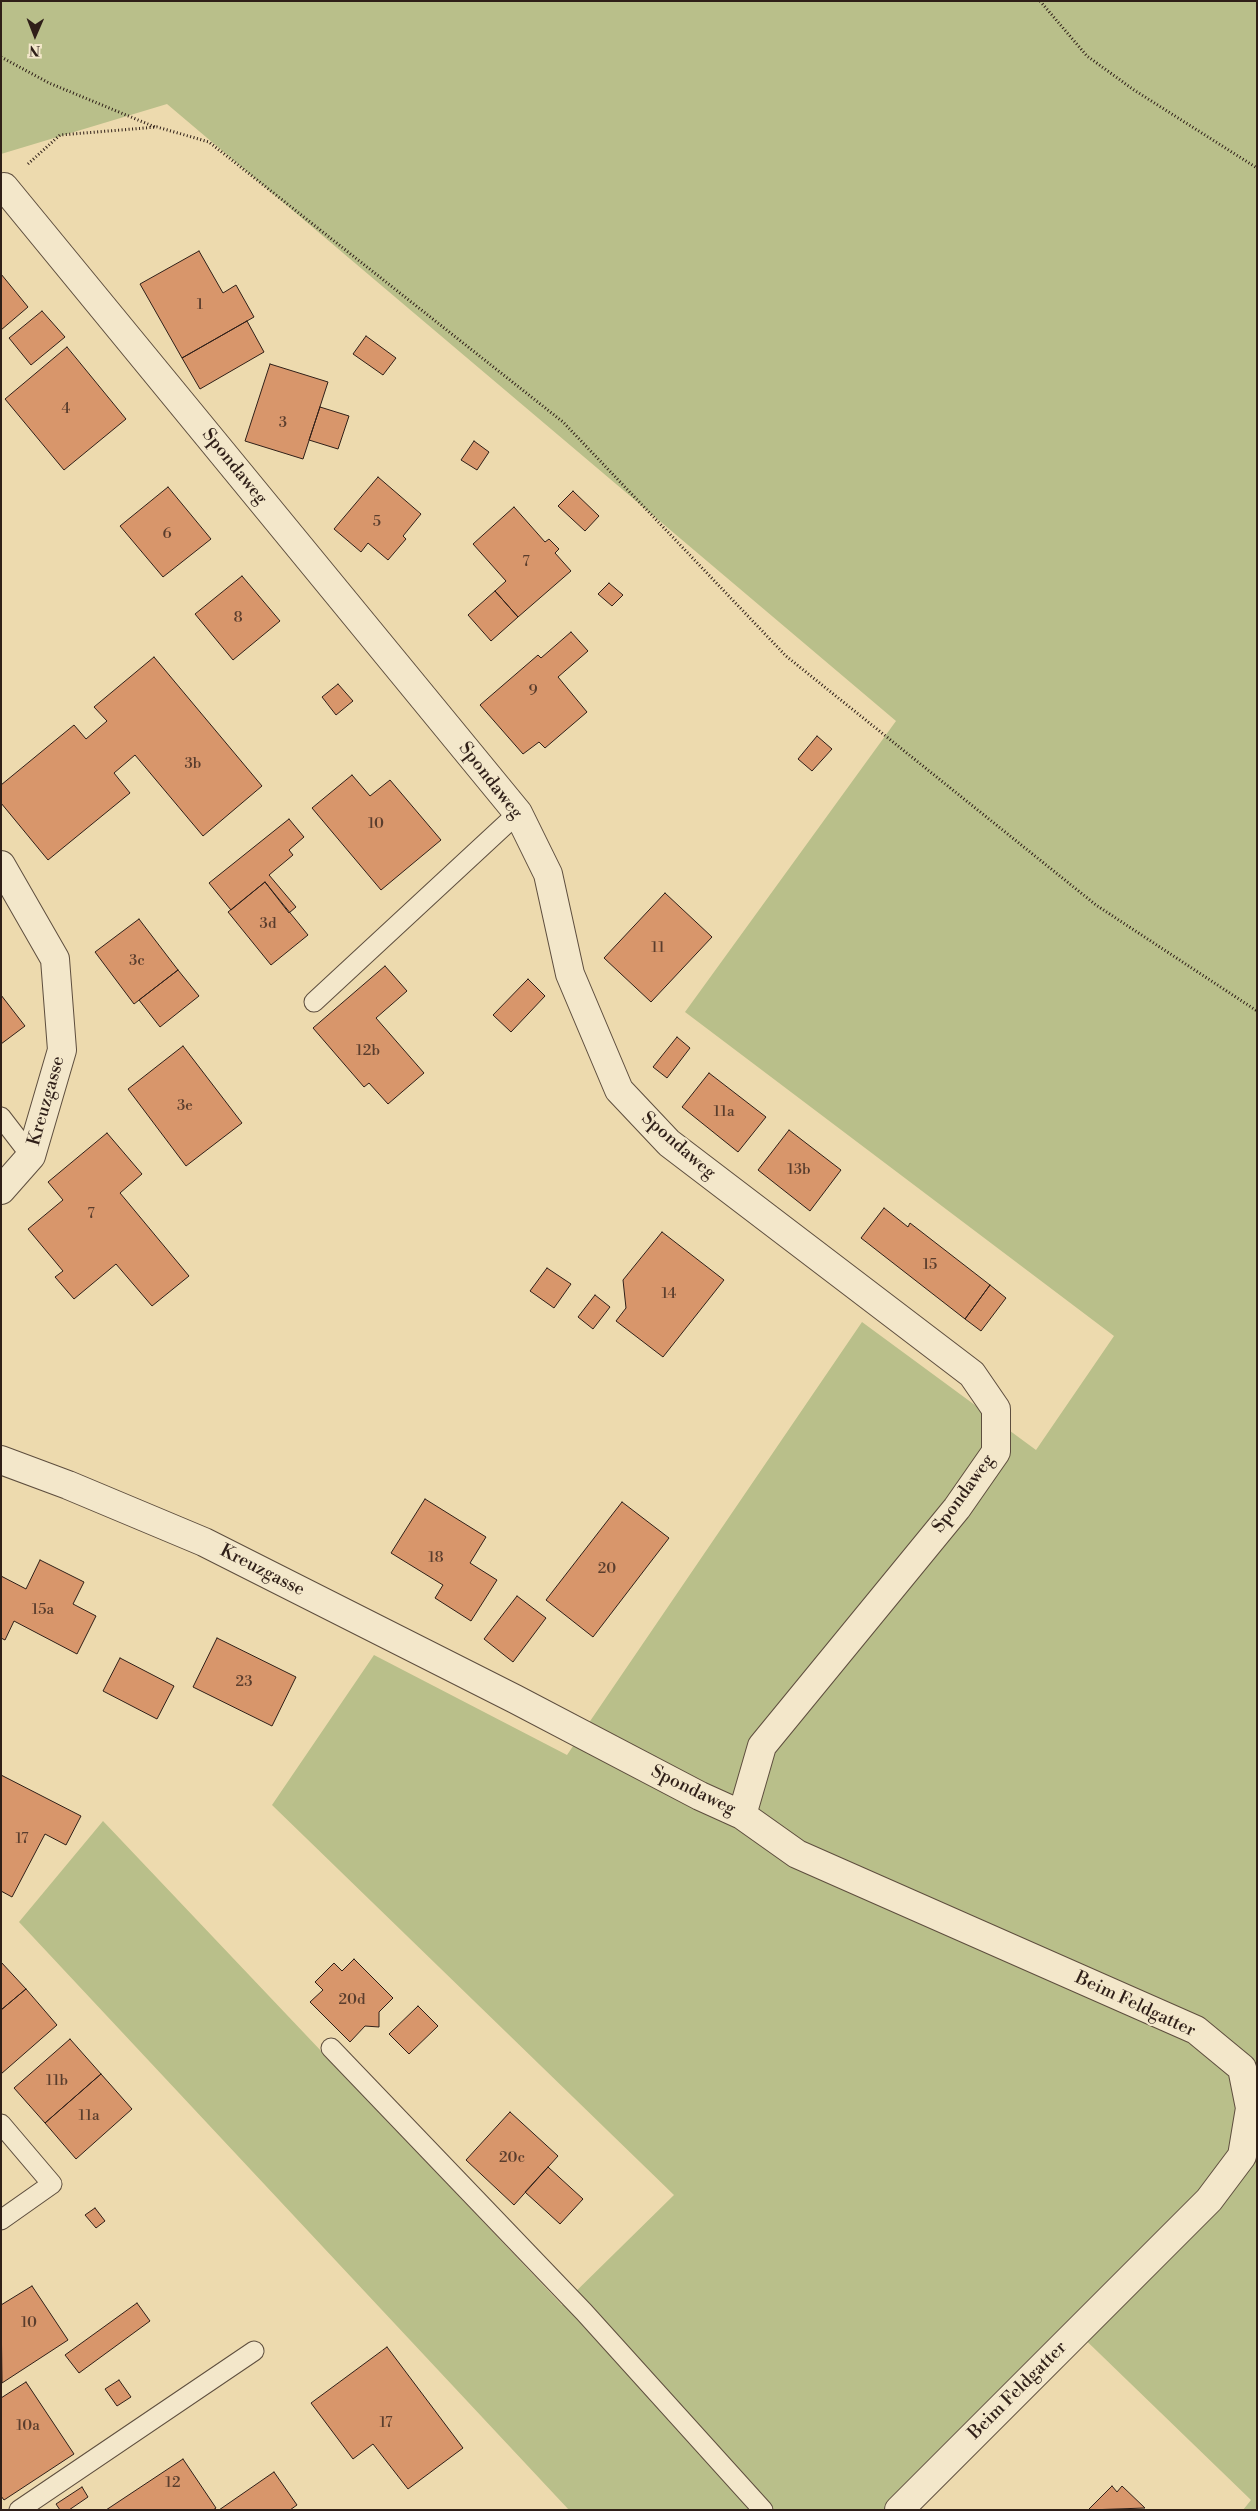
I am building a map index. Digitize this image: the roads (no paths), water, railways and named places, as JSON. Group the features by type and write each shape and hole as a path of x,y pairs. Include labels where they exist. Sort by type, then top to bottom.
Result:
{"street":[{"name":"Spondaweg","path":"3,187 518,813 548,874 570,974 619,1090 669,1143 972,1374 996,1409 996,1452 957,1508 762,1746 742,1815 700,1796 515,1699"},
{"name":"Kreuzgasse","path":"1,865 55,960 62,1050 31,1156 1,1190"},
{"name":"Kreuzgasse","path":"1,1460 68,1485 204,1542 515,1699"},
{"name":"Beim Feldgatter","path":"742,1815 796,1854 1196,2030 1242,2068 1250,2108 1242,2156 1210,2200 899,2510"}],"lane":[{"path":"314,1002 518,813"},
{"path":"1,1117 31,1156"},
{"path":"331,2048 584,2312 763,2510"},
{"path":"1,2124 52,2184 1,2220"},
{"path":"19,2510 254,2351"}]}
